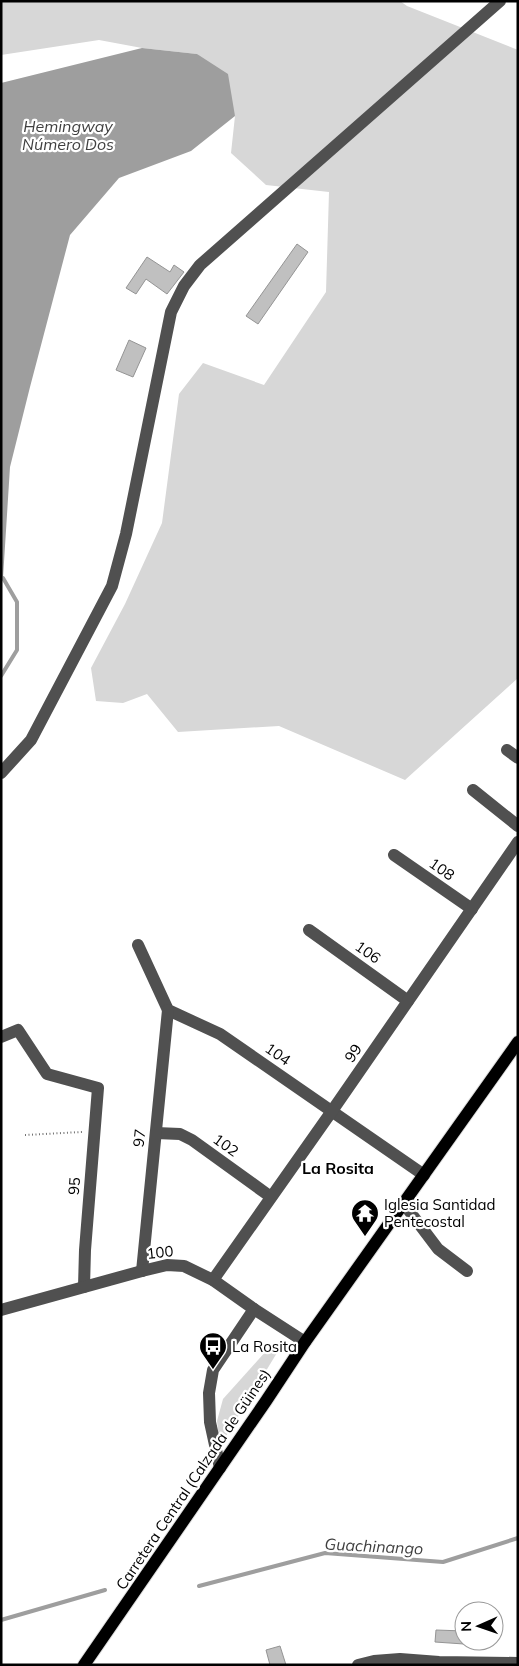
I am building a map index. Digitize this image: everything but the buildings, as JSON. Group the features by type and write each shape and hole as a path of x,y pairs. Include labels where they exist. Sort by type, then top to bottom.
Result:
{"main road":[{"name":"Carretera Central (Calzada de Güines)","path":"84,1665 305,1342 518,1042"}],"street":[{"path":"1,773 31,740 112,586 126,534 171,312 184,286 200,265 500,1"},
{"path":"507,750 518,758"},
{"path":"473,790 518,826"},
{"name":"99","path":"213,1280 518,842"},
{"name":"108","path":"394,855 472,909"},
{"name":"106","path":"309,930 408,1001"},
{"path":"138,945 168,1010"},
{"name":"104","path":"168,1010 220,1034 424,1175"},
{"name":"97","path":"142,1271 168,1010"},
{"name":"95","path":"1,1037 18,1030 47,1074 98,1088 85,1250 84,1287"},
{"name":"102","path":"156,1133 180,1134 192,1140 271,1198"},
{"path":"404,1204 438,1249 467,1271"},
{"name":"100","path":"1,1310 142,1271 167,1265 184,1266 213,1280 305,1342"},
{"path":"220,1468 210,1422 209,1393 213,1370 254,1309"},
{"path":"358,1665 374,1661 400,1659 437,1663 518,1663"}],"path":[{"path":"25,1134 94,1131"}],"shaded area":[{"path":"1,1 400,1 407,6 518,50 518,678 405,780 279,726 178,732 147,694 123,703 96,701 91,668 125,604 162,523 179,394 203,363 264,385 326,292 329,192 266,185 231,153 235,116 197,54 142,48 99,40 1,55"},
{"path":"283,1343 220,1446 217,1421 223,1399 267,1350"}],"water":[{"name":"Hemingway Número Dos","path":"142,48 197,54 228,74 235,116 191,151 119,178 70,235 10,467 3,578 1,578 1,83"}],"waterway":[{"path":"1,676 17,650 17,602 3,578"},
{"name":"Guachinango","path":"199,1586 325,1553 443,1562 518,1538"},
{"name":"Guachinango","path":"1,1620 105,1590"}],"place":[{"name":"Iglesia Santidad Pentecostal","path":"365,1237"},
{"name":"La Rosita","path":"213,1370"}],"district":[{"name":"La Rosita","path":"338,1168"}]}
